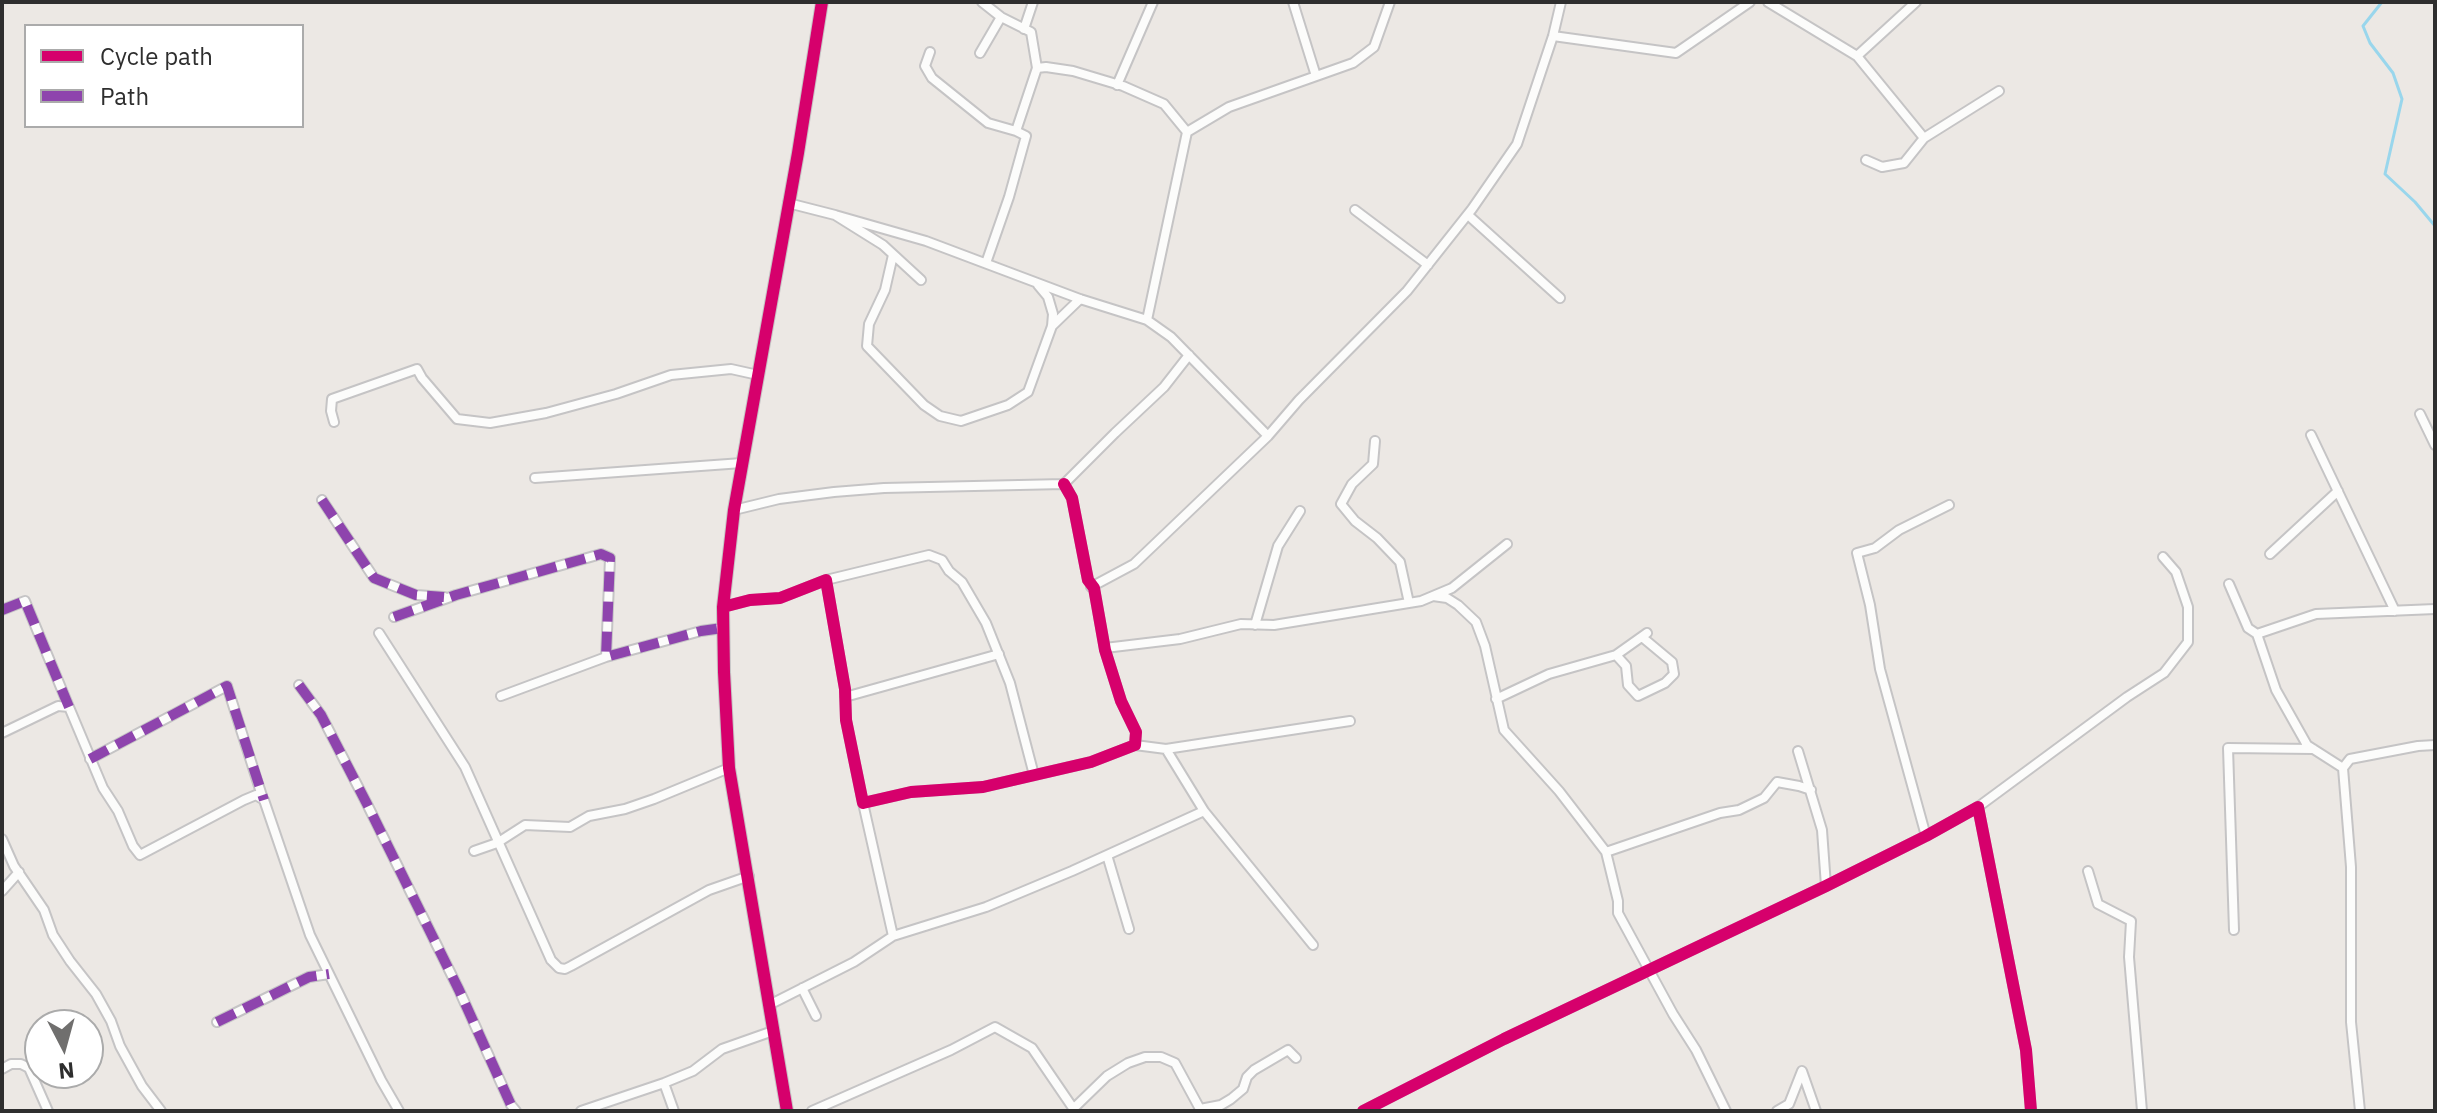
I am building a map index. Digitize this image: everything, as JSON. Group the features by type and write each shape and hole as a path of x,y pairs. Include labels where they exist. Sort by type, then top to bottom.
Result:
{"street":[{"path":"787,1111 729,768 723,607 734,510 822,2"},
{"path":"982,2 1001,17 1031,32 1037,68 1016,131"},
{"path":"1024,29 1033,2"},
{"path":"1117,85 1153,2"},
{"path":"1293,2 1316,76"},
{"path":"1147,320 1187,132 1229,107 1353,63 1374,47 1390,2"},
{"path":"1092,587 1134,564 1268,436 1299,400 1407,291 1428,265 1468,215 1517,144 1553,36 1561,2"},
{"path":"1553,36 1676,53 1750,2"},
{"path":"1768,2 1857,56 1924,138"},
{"path":"1857,56 1916,2"},
{"path":"980,53 1001,17"},
{"path":"930,52 925,66 932,78 988,123 1026,136 986,263"},
{"path":"1037,68 1073,71 1164,104 1187,132"},
{"path":"1866,160 1882,167 1904,163 1924,138 1999,91"},
{"path":"788,203 926,241 1080,299 1147,320 1171,337 1268,436"},
{"path":"1355,210 1428,265"},
{"path":"835,215 883,245 921,280"},
{"path":"1468,215 1560,298"},
{"path":"893,255 885,290 869,324 867,346 924,405 940,416 961,421 1008,405 1028,392 1052,326 1053,314 1048,297 1036,283"},
{"path":"1052,326 1080,299"},
{"path":"734,510 779,499 884,488 1064,484 1164,387 1189,355"},
{"path":"334,422 332,399 417,369 457,419 490,423 546,413 671,375 731,369 758,375"},
{"path":"2420,414 2435,445"},
{"path":"2311,435 2395,611"},
{"path":"1375,441 1373,464 1352,484 1341,504 1400,562 1409,603"},
{"path":"535,478 742,463"},
{"path":"1064,484 1072,498 1105,648 1121,701 1136,732 1135,745"},
{"path":"2270,554 2338,491"},
{"path":"322,500 374,578 416,595 448,597"},
{"path":"1926,836 1880,669 1870,605 1857,553 1875,548 1899,530 1949,505"},
{"path":"1255,625 1278,546 1300,511"},
{"path":"1105,648 1180,639 1241,624 1274,625 1409,603 1452,588 1507,544"},
{"path":"394,617 448,597 601,554 610,558 606,657"},
{"path":"723,607 750,600 780,598 826,580 929,555 942,560 969,592 986,623 1010,683 1034,775"},
{"path":"1363,1111 1504,1039 1826,886 1978,807 2164,673 2188,642 2188,607 2176,572 2163,557"},
{"path":"826,580 850,745 893,936"},
{"path":"2229,584 2248,628 2257,634 2276,690 2307,745 2343,768"},
{"path":"1433,596 1447,598 1476,622 1485,646 1504,730 1559,791 1606,852 1618,913 1696,1050 1726,1111"},
{"path":"2,610 25,601 103,788 140,855 244,800 256,795 264,800"},
{"path":"2257,634 2316,614 2435,609"},
{"path":"501,696 606,657 723,628"},
{"path":"379,633 465,767 551,960 559,968 565,969 709,890 749,876"},
{"path":"1496,699 1549,674 1616,655 1645,635 1672,662 1674,674 1665,683 1638,696 1628,685 1626,666 1616,655"},
{"path":"845,697 999,654"},
{"path":"299,685 321,715 367,804 516,1111"},
{"path":"90,759 227,686 310,935 399,1111"},
{"path":"2,733 58,706 69,707"},
{"path":"863,803 911,792 983,787 1091,762 1135,745 1166,749 1350,721"},
{"path":"2360,1111 2351,1022 2351,867 2343,768 2350,759 2435,745"},
{"path":"2234,930 2228,748 2314,749"},
{"path":"1166,749 1204,811 1313,945"},
{"path":"1798,751 1822,830 1826,886"},
{"path":"474,851 497,843 525,825 570,827 589,816 625,809 729,768"},
{"path":"1606,852 1720,813 1739,810 1764,798 1777,782 1811,790"},
{"path":"1978,807 2026,1050 2031,1111"},
{"path":"769,1005 854,962 893,936 986,907 1204,811"},
{"path":"2,839 44,910 53,935 96,994 142,1086 161,1111"},
{"path":"1107,855 1129,929"},
{"path":"2088,871 2098,904 2131,921 2129,957 2142,1111"},
{"path":"2,891 19,872"},
{"path":"217,1022 309,977 329,974"},
{"path":"802,988 816,1016"},
{"path":"812,1111 926,1062 995,1027 1032,1048 1075,1110 1107,1076 1145,1057 1161,1057 1175,1063 1200,1109 1221,1105 1231,1099 1243,1089 1247,1077 1254,1070 1288,1050 1296,1058"},
{"path":"581,1111 693,1071 722,1049 773,1031"},
{"path":"2,1069 11,1064 29,1068 48,1111"},
{"path":"1777,1111 1789,1104 1802,1071 1816,1111"},
{"path":"664,1083 674,1111"}],"waterway":[{"path":"2382,2 2363,26 2370,43 2393,73 2402,99 2385,174 2435,226"}],"marked path":[{"path":"322,500 374,578 416,595 444,597"},
{"path":"394,617 456,595 601,554 610,558 606,657 723,628"},
{"path":"2,610 25,601 69,707"},
{"path":"299,685 321,715 367,804 516,1111"},
{"path":"90,759 227,686 264,800"},
{"path":"217,1022 309,977 329,974"}],"cycle path":[{"path":"787,1111 729,768 723,607 734,510 822,2"},
{"path":"723,607 750,600 780,598 826,580 845,689 846,720 863,803 911,792 983,787 1091,762 1135,745 1136,732 1121,701 1105,650 1094,588 1088,580 1072,498 1064,484"},
{"path":"1363,1111 1504,1039 1826,886 1978,807 2026,1050 2031,1111"}]}
